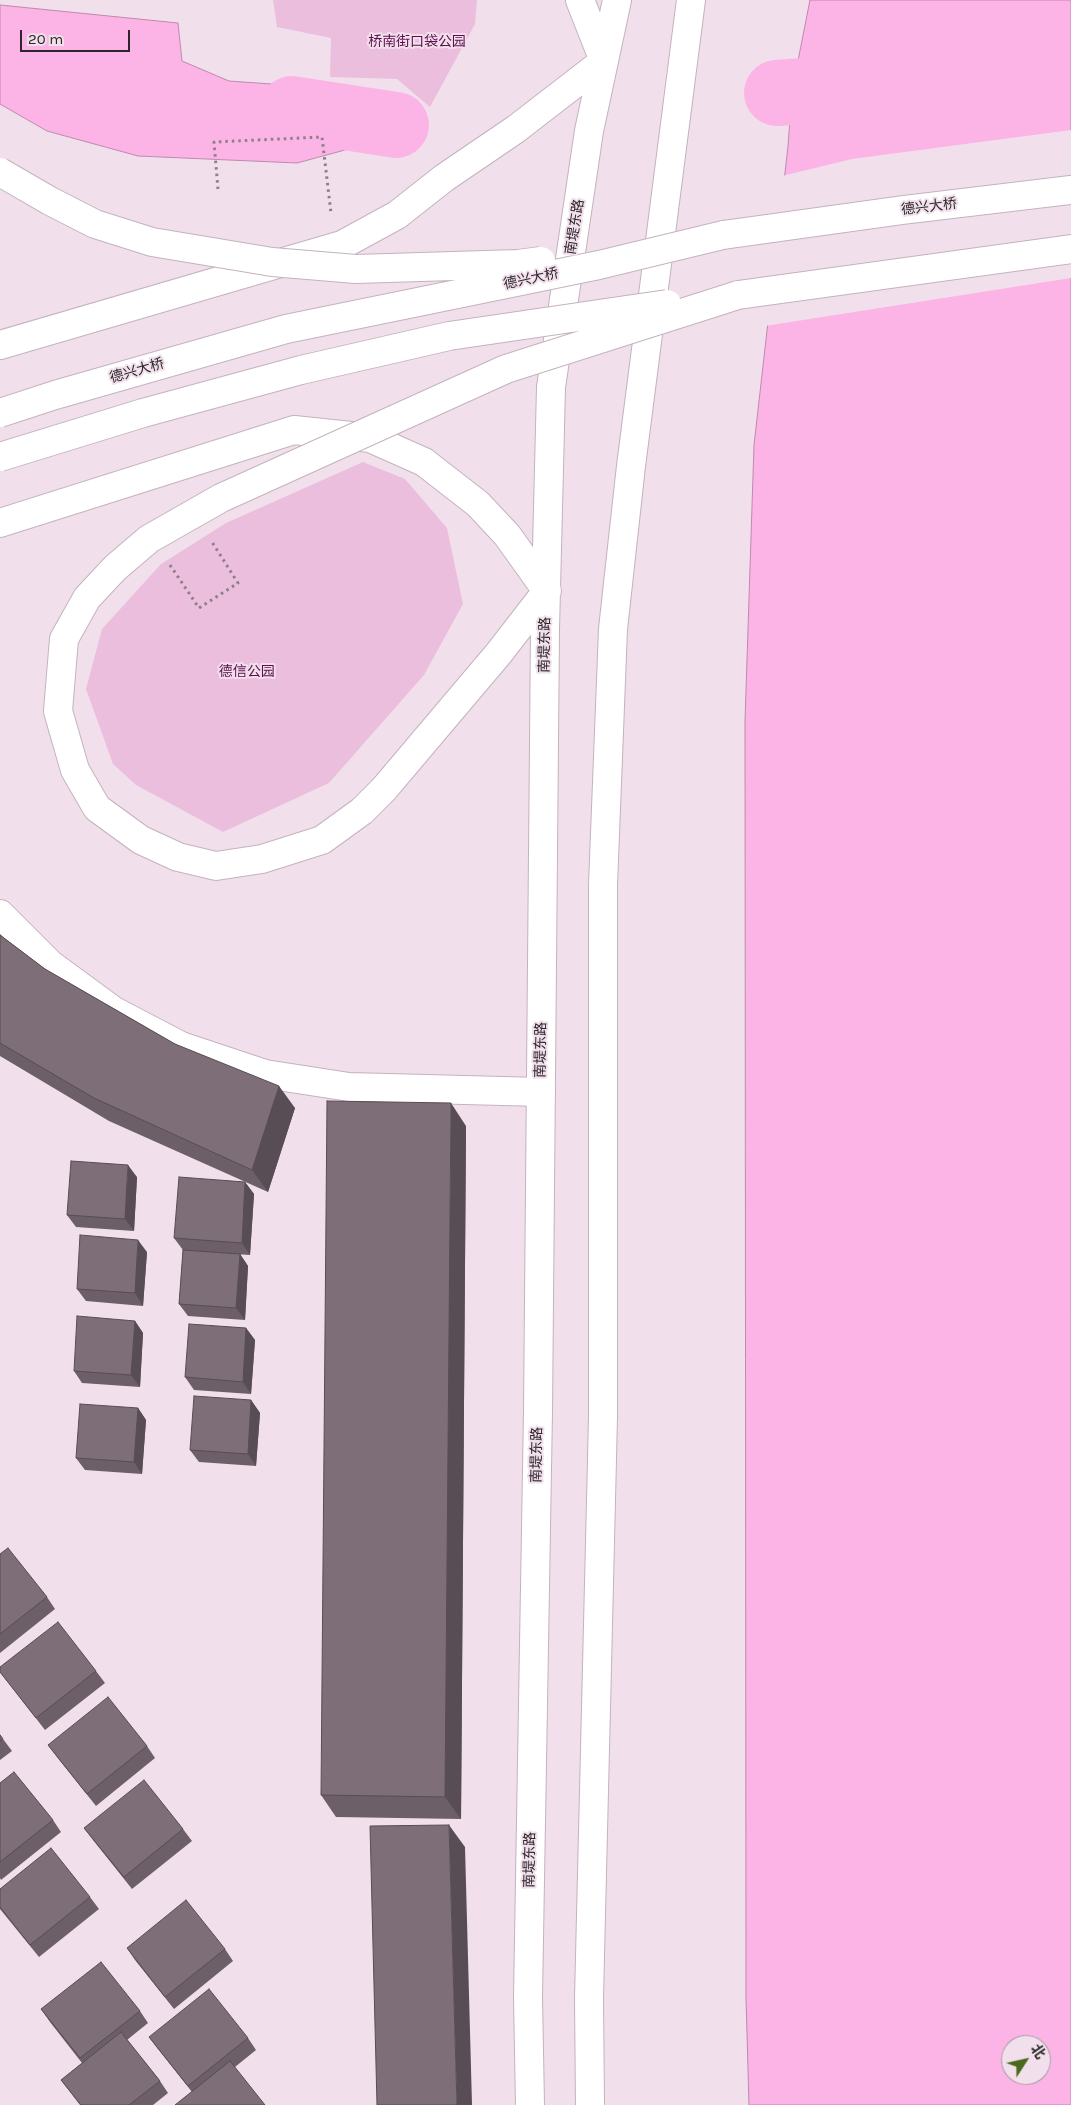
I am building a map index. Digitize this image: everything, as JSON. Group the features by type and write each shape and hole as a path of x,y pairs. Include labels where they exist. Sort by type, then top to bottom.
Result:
{"main road":[{"path":"0,345 342,245 397,215 444,178 516,129 604,60 580,0"},
{"name":"南堤东路","path":"530,2105 528,1997 538,1411 546,591 551,387 589,131 617,0"},
{"path":"590,2105 589,1998 603,1417 603,885 613,629 630,466 691,0"},
{"path":"0,172 95,224 152,242 272,262 356,269 518,264 723,235"},
{"name":"德兴大桥","path":"0,412 55,394 286,329 599,265 723,235 903,210 1071,190"},
{"path":"0,457 143,413 301,370 449,336 1071,249"},
{"path":"0,523 294,430 370,438 424,462 478,504 507,535 546,591 499,653 384,789 362,811 322,840 262,858 216,866 178,858 141,840 97,808 75,770 58,711 64,639 87,598 115,568 149,539 221,498 506,369 738,295"},
{"path":"0,914 50,964 114,1011 180,1046 265,1074 349,1087 541,1092"}],"path":[{"path":"218,189 214,142 322,137 331,213"},
{"path":"166,559 199,608 238,583 211,541"}],"green space":[{"name":"桥南街口袋公园","path":"273,0 477,0 475,24 430,107 397,79 330,77 331,38 277,27"},
{"name":"德信公园","path":"363,462 405,479 447,528 463,604 424,675 329,783 223,832 136,785 113,764 86,689 102,629 161,564 226,523"}],"shaded area":[{"path":"810,0 1071,0 1071,2105 749,2105 746,1998 745,721 754,445 788,146 792,91"},
{"path":"0,5 178,23 182,61 229,81 328,88 358,93 383,125 345,150 297,163 138,156 47,131 0,104"}],"pier":[{"path":"1071,130 1071,278 765,326 782,176 852,159"}],"building":[{"path":"0,935 45,969 175,1044 279,1086 252,1170 94,1098 0,1043"},
{"path":"327,1101 451,1103 445,1797 321,1795"},
{"path":"71,1161 128,1165 125,1219 67,1215"},
{"path":"179,1177 245,1182 242,1243 174,1238"},
{"path":"80,1235 138,1240 135,1293 77,1289"},
{"path":"183,1250 240,1254 236,1308 179,1304"},
{"path":"77,1316 135,1321 131,1375 74,1371"},
{"path":"189,1324 246,1328 243,1382 185,1377"},
{"path":"194,1396 251,1400 248,1454 190,1450"},
{"path":"80,1404 138,1408 134,1462 76,1458"},
{"path":"8,1548 47,1597 0,1634 0,1554"},
{"path":"58,1622 96,1671 36,1718 0,1672 0,1667"},
{"path":"108,1697 147,1746 87,1794 48,1745"},
{"path":"14,1772 53,1820 0,1862 0,1783"},
{"path":"144,1780 183,1829 124,1877 84,1828"},
{"path":"449,1825 457,2105 377,2105 370,1826"},
{"path":"51,1848 90,1897 30,1945 0,1907 0,1889"},
{"path":"186,1900 225,1949 165,1997 127,1948"},
{"path":"101,1962 140,2011 80,2058 41,2009"},
{"path":"209,1989 248,2038 188,2086 149,2037"},
{"path":"121,2032 160,2081 129,2105 81,2105 61,2080"},
{"path":"230,2061 265,2105 175,2105"}],"waterway":[{"path":"777,93 884,85"},
{"path":"292,109 396,125"}]}
